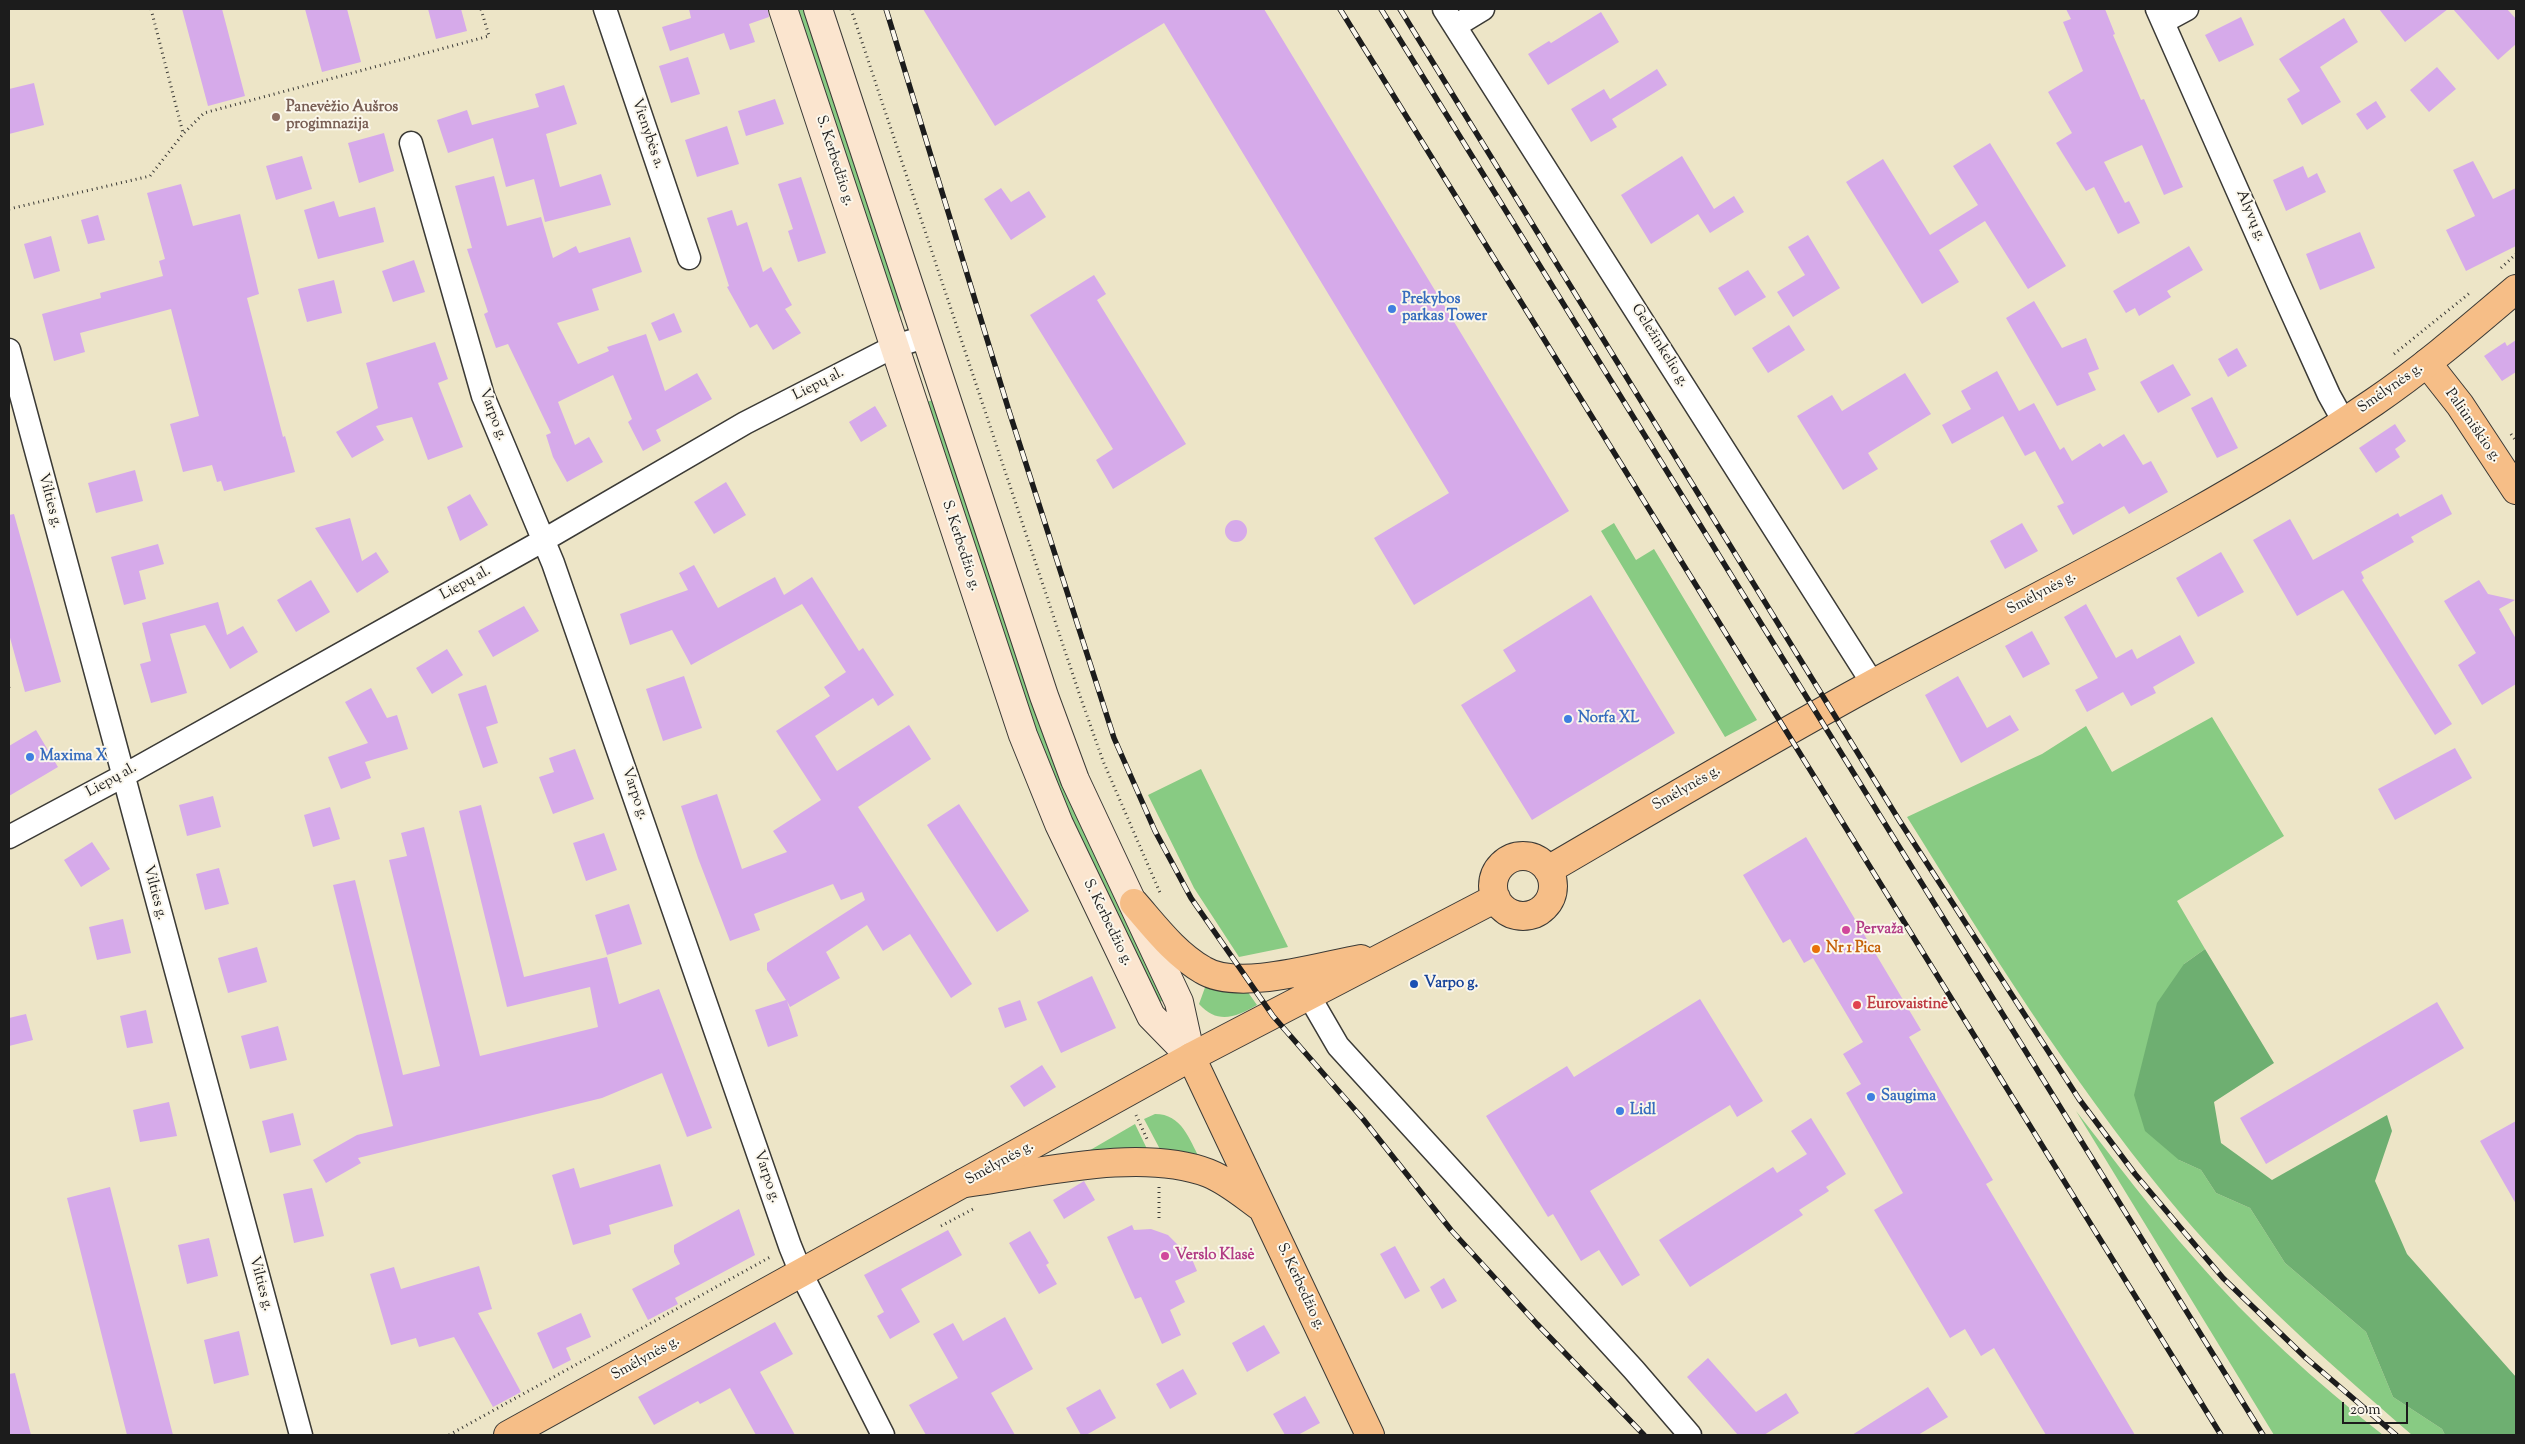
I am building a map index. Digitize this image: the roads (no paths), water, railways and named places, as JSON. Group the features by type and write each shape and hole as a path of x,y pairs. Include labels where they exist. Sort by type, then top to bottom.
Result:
{"main road":[{"name":"S. Kerbedžio g.","path":"783,9 1023,736 1059,824 1151,1016 1191,1057"},
{"name":"S. Kerbedžio g.","path":"818,9 1044,696 1075,780 1179,1002 1191,1057 1370,1435"},
{"name":"Smėlynės g.","path":"1548,870 1873,684 2130,547 2344,422 2427,363 2508,279"},
{"name":"Paliūniškio g.","path":"2427,363 2460,406 2516,490"},
{"path":"1528,856 1536,859 1548,870 1553,887 1551,895 1541,910 1533,914 1515,915 1507,911 1496,898 1493,882 1500,867 1513,858 1528,856"},
{"name":"Smėlynės g.","path":"508,1435 801,1273 970,1195 1191,1057 1383,955 1496,898"},
{"path":"1134,903 1178,951 1203,971 1217,977 1272,978 1383,955"},
{"path":"970,1195 1094,1165 1159,1164 1208,1173 1224,1181 1264,1209"}],"street":[{"name":"Vienybės a.","path":"605,9 689,258"},
{"path":"1450,17 1483,9"},
{"path":"2160,15 2187,9"},
{"name":"Alyvų g.","path":"2160,15 2281,289 2329,395 2344,422"},
{"name":"Geležinkelio g.","path":"1450,17 1873,684"},
{"name":"Varpo g.","path":"412,143 483,396 544,540 790,1246 801,1273 883,1435"},
{"name":"Liepų al.","path":"9,837 123,776 544,540 745,423 895,346 926,337"},
{"name":"Vilties g.","path":"9,350 301,1435"},
{"path":"1309,996 1338,1046 1634,1370 1690,1435"}],"railway":[{"path":"886,9 1009,411 1114,738 1155,831 1191,898 1273,1016 1363,1119 1451,1230 1537,1324 1644,1435"},
{"path":"1340,9 2221,1435"},
{"path":"1381,9 2263,1435"},
{"path":"1400,9 1899,820 2079,1099 2135,1174 2223,1278 2306,1358 2396,1435"}],"place":[{"name":"Panevėžio Aušros progimnazija","path":"276,117"},
{"name":"Prekybos parkas Tower","path":"1392,309"},
{"name":"Norfa XL","path":"1568,719"},
{"name":"Maxima X","path":"30,757"},
{"name":"Pervaža","path":"1846,930"},
{"name":"Nr 1 Pica","path":"1816,949"},
{"name":"Varpo g.","path":"1414,984"},
{"name":"Eurovaistinė","path":"1857,1005"},
{"name":"Saugima","path":"1871,1097"},
{"name":"Lidl","path":"1620,1111"},
{"name":"Verslo Klasė","path":"1165,1256"}]}
